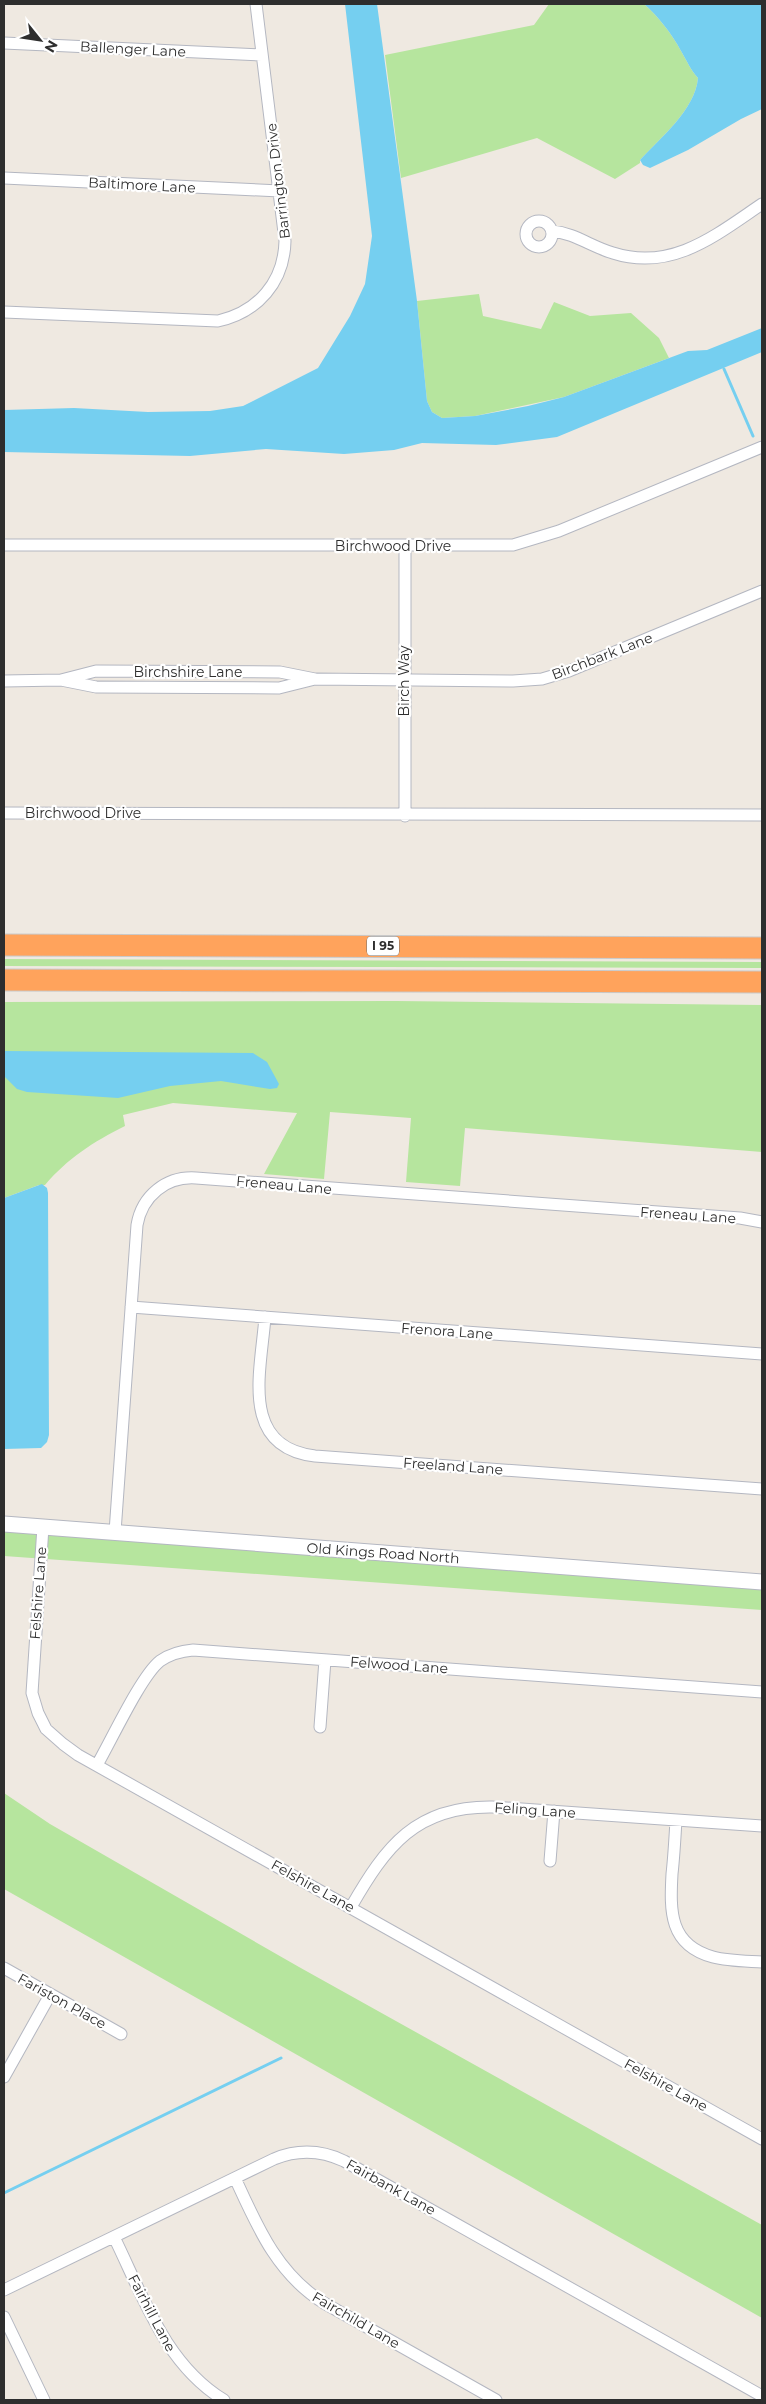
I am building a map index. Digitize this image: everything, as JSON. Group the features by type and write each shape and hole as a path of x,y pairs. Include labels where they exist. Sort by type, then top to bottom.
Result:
{"highway":[{"name":"I 95","path":"4,945 762,948"},
{"path":"4,980 762,982"}],"street":[{"name":"Barrington Drive","path":"4,312 198,322 218,321 240,314 266,295 282,267 285,241 256,4"},
{"name":"Ballenger Lane","path":"4,43 262,56"},
{"name":"Baltimore Lane","path":"4,178 280,191"},
{"path":"552,231 568,234 619,255 657,258 680,253 700,245 762,204"},
{"name":"Birchwood Drive","path":"4,545 500,547 527,543 560,531 762,447"},
{"name":"Birch Way","path":"405,546 405,816"},
{"name":"Birchbark Lane","path":"404,679 500,681 550,677 762,591"},
{"name":"Birchshire Lane","path":"4,681 61,680 96,687 279,688 315,680 404,679"},
{"name":"Birchwood Drive","path":"4,813 405,816 762,815"},
{"name":"Freneau Lane","path":"115,1532 136,1233 141,1210 156,1191 170,1182 182,1178 740,1218 762,1222"},
{"name":"Frenora Lane","path":"131,1307 762,1354"},
{"name":"Freeland Lane","path":"265,1317 259,1396 261,1416 268,1430 277,1441 299,1454 762,1489"},
{"name":"Old Kings Road North","path":"4,1524 762,1582"},
{"name":"Felshire Lane","path":"43,1527 32,1680 34,1700 44,1724 56,1739 97,1765 762,2139"},
{"name":"Felwood Lane","path":"97,1765 145,1679 155,1666 171,1655 186,1651 201,1650 762,1692"},
{"path":"320,1727 325,1660"},
{"name":"Feling Lane","path":"351,1907 382,1856 407,1832 427,1820 448,1812 478,1807 762,1826"},
{"path":"550,1861 554,1811"},
{"path":"676,1820 671,1904 672,1919 677,1931 689,1945 706,1955 723,1959 762,1962"},
{"name":"Fariston Place","path":"4,1968 121,2034"},
{"path":"4,2077 50,1995"},
{"name":"Fairbank Lane","path":"4,2290 274,2159 296,2152 317,2152 338,2158 762,2396"},
{"name":"Fairchild Lane","path":"235,2178 267,2245 302,2287 324,2303 496,2400"},
{"name":"Fairhill Lane","path":"114,2237 167,2345 194,2378 224,2400"},
{"path":"4,2317 44,2400"}],"green space":[{"path":"549,4 644,4 669,32 698,78 696,90 691,101 676,122 640,160 640,163 615,179 537,138 401,178 385,55 534,25"},
{"path":"479,294 483,316 541,329 554,302 590,316 631,313 659,338 669,358 564,397 475,416 442,418 432,412 427,401 417,301"},
{"path":"4,959 762,962 762,968 4,966"},
{"path":"396,1001 762,1005 762,1152 465,1128 460,1186 406,1182 411,1118 330,1112 324,1179 264,1174 297,1113 173,1103 123,1115 125,1126 82,1151 45,1185 39,1185 4,1198 4,1002"},
{"path":"4,1530 762,1587 762,1610 4,1556"},
{"path":"4,1793 50,1824 299,1967 762,2225 762,2318 4,1889"}],"water":[{"path":"345,4 377,4 417,301 427,401 432,412 442,418 475,416 564,397 688,351 707,350 762,328 762,352 557,437 496,445 422,443 394,450 344,454 266,449 190,456 4,452 4,410 74,408 148,412 210,411 243,406 318,368 350,316 365,284 372,236"},
{"path":"644,4 762,4 762,109 688,150 650,168 643,165 640,160 684,112 696,90 698,78 669,32"},
{"path":"4,1051 253,1053 267,1062 279,1084 277,1088 270,1089 221,1081 170,1086 118,1098 27,1092 17,1089 4,1076"},
{"path":"42,1184 47,1188 48,1193 49,1435 47,1442 41,1448 4,1449 4,1198"}],"waterway":[{"path":"724,369 753,436"},
{"path":"4,2193 281,2058"}]}
